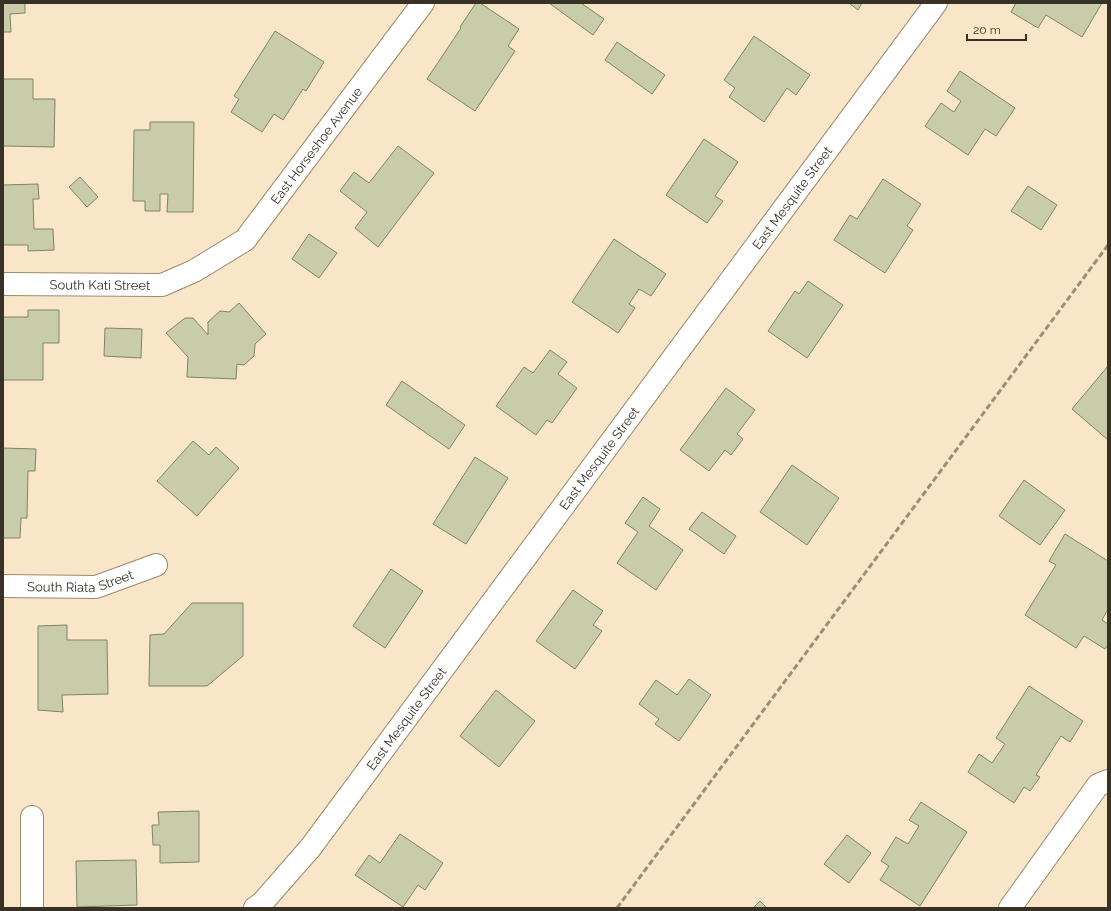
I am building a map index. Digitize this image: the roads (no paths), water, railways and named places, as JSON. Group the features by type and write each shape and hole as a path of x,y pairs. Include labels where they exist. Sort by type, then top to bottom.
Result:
{"street":[{"name":"East Horseshoe Avenue","path":"194,271 245,240 423,3"},
{"name":"East Mesquite Street","path":"255,908 262,903 311,847 936,3"},
{"name":"South Kati Street","path":"3,284 162,285 194,271"},
{"name":"South Riata Street","path":"3,586 96,587 156,565"},
{"path":"1010,908 1098,785 1108,781"},
{"path":"32,817 32,908"}],"railway":[{"path":"617,908 1108,245"}]}
